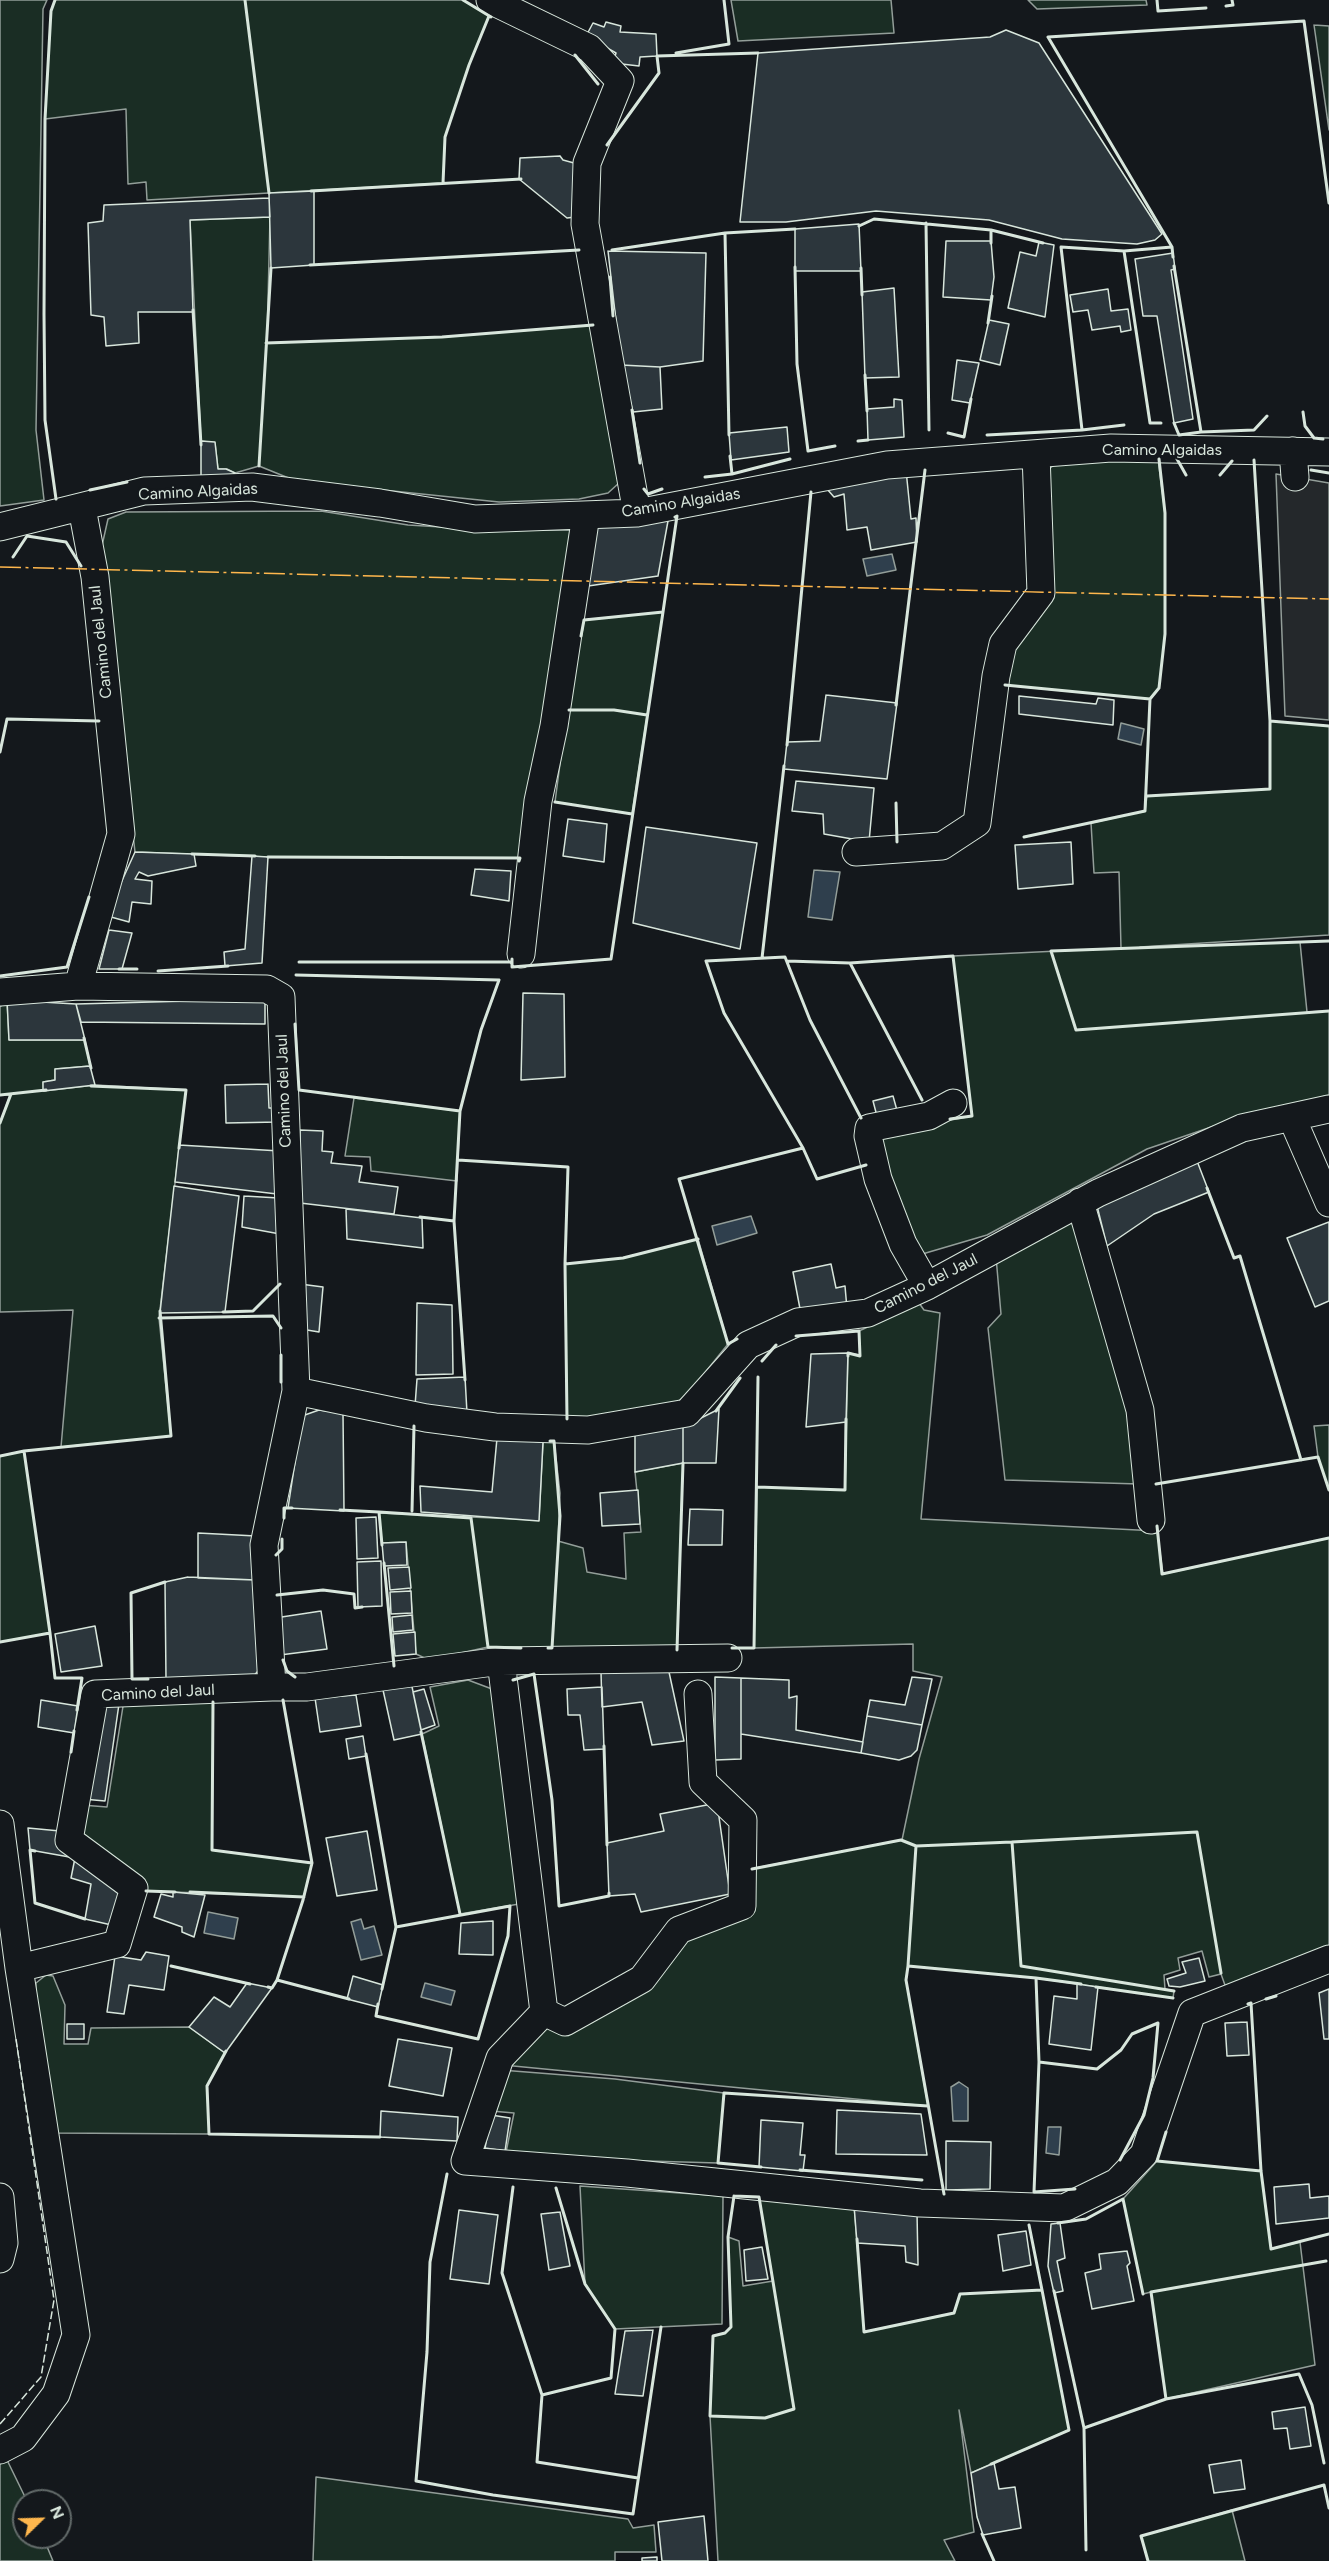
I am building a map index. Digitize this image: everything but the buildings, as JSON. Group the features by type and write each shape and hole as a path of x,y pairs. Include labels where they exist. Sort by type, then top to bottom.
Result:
{"street":[{"path":"489,0 589,48 620,81 587,163 585,224 604,342 637,513"},
{"name":"Camino Algaidas","path":"0,527 144,491 252,487 380,503 475,519 637,513 887,465 1111,448 1294,464 1329,452"},
{"path":"856,852 942,846 977,823 1003,644 1041,594 1036,454"},
{"name":"Camino del Jaul","path":"78,986 121,834 95,577 82,508"},
{"path":"521,954 538,801 554,726 586,515"},
{"name":"Camino del Jaul","path":"0,992 78,986 267,988 281,997 296,1390 264,1545 272,1687 95,1694 69,1840 134,1888 117,1944 19,1968"},
{"path":"927,1286 903,1244 878,1179 868,1136 869,1128 928,1116 953,1103"},
{"name":"Camino del Jaul","path":"296,1390 426,1418 495,1427 599,1428 687,1413 748,1345 798,1322 868,1313 927,1286 1080,1202 1242,1128 1292,1119 1329,1109"},
{"path":"1292,1119 1329,1203"},
{"path":"1080,1202 1140,1410 1151,1520"},
{"path":"272,1687 307,1687 501,1661 728,1658"},
{"path":"501,1661 544,2012"},
{"path":"544,2012 565,2022 642,1979 679,1930 742,1906 743,1820 703,1782 698,1694"},
{"path":"0,1824 19,1968 76,2335 56,2394 23,2438 0,2450"},
{"path":"544,2012 500,2058 465,2161 627,2173 920,2202 1064,2208 1117,2182 1144,2154 1192,2013 1296,1974 1329,1959"},
{"path":"0,2197 4,2243 0,2259"}],"green space":[{"path":"0,0 47,0 43,9 36,430 44,500 0,506"},
{"path":"55,0 463,0 489,16 469,65 445,137 443,183 147,200 146,182 128,184 126,109 45,119 51,11"},
{"path":"731,0 891,0 894,33 738,41"},
{"path":"1028,0 1146,0 1147,5 1037,9"},
{"path":"1314,25 1329,26 1329,130"},
{"path":"270,217 267,343 442,337 593,325 619,483 608,493 579,499 499,502 296,481 259,466 235,473 227,469 218,469 215,443 201,441 190,220"},
{"path":"1063,458 1158,459 1165,513 1165,634 1159,688 1150,699 1003,685 1010,647 1039,613 1049,469"},
{"path":"321,511 408,525 492,530 578,530 520,858 268,857 135,852 101,550 108,519 126,512"},
{"path":"663,612 632,814 555,802 571,680 584,620"},
{"path":"1270,721 1329,726 1329,935 1140,947 1300,942 1307,1012 1329,1011 1329,1095 1220,1124 1147,1149 987,1235 919,1255 876,1134 972,1116 953,956 1121,948 1119,872 1094,873 1091,823 1145,811 1147,796 1270,789"},
{"path":"7,1000 9,1040 85,1040 90,1066 55,1069 55,1080 43,1082 44,1091 95,1085 186,1090 159,1318 171,1436 61,1447 73,1310 0,1312 0,1123 10,1095 0,1095 0,1007"},
{"path":"354,1098 460,1111 457,1181 371,1171 370,1157 345,1156"},
{"path":"1076,1212 1131,1407 1139,1484 1005,1480 988,1328 1001,1314 996,1257"},
{"path":"698,1239 728,1344 687,1395 668,1408 567,1419 565,1264 623,1258"},
{"path":"919,1303 924,1310 940,1313 921,1519 1157,1531 1163,1574 1329,1538 1329,1947 1226,1988 1221,1974 1209,1977 1202,1951 1178,1958 1180,1970 1164,1975 1165,1989 1174,1991 1173,1998 1036,1978 908,1966 906,1980 928,2106 503,2065 548,2022 564,2029 681,1937 752,1909 750,1869 902,1840 919,1759 942,1677 913,1671 913,1644 754,1648 757,1487 845,1490 848,1353 860,1355 859,1331"},
{"path":"1329,1425 1329,1490 1318,1457 1314,1426"},
{"path":"554,1441 560,1493 558,1541 583,1548 587,1572 626,1579 624,1533 641,1532 635,1472 683,1463 677,1650 488,1647 429,1660 416,1654 406,1542 382,1543 379,1513 539,1520 543,1442"},
{"path":"24,1451 50,1633 0,1642 0,1456"},
{"path":"468,1680 492,1689 519,1904 460,1914 422,1734 439,1726 430,1687"},
{"path":"124,1700 213,1702 212,1850 312,1863 304,1897 146,1891 80,1835 82,1805 107,1807"},
{"path":"46,1975 53,1976 65,2005 64,2044 88,2044 91,2028 189,2027 225,2053 207,2086 209,2134 54,2133 35,2003 36,1983"},
{"path":"501,2070 615,2079 724,2093 718,2163 505,2157 514,2113 491,2111"},
{"path":"1157,2161 1261,2171 1271,2249 1300,2242 1315,2365 1166,2399 1151,2292 1143,2294 1123,2199"},
{"path":"580,2186 723,2196 722,2324 615,2329 585,2284"},
{"path":"759,2197 854,2205 864,2332 954,2313 960,2294 1042,2290 1069,2430 971,2473 959,2410 974,2532 944,2540 955,2561 718,2561 710,2416 713,2336 725,2333 731,2327 728,2237 739,2241 743,2286 773,2281"},
{"path":"7,2460 21,2489 12,2489 12,2549 48,2549 53,2561 0,2561 0,2464"},
{"path":"316,2477 628,2519 633,2528 654,2525 656,2552 615,2552 615,2561 313,2561"},
{"path":"1232,2510 1245,2561 1148,2561 1141,2536"}],"shaded area":[{"path":"1276,474 1329,483 1329,720 1285,716"}],"water":[{"path":"892,554 896,570 867,576 863,559"},
{"path":"1121,723 1144,729 1141,745 1118,739"},
{"path":"814,870 840,872 832,920 808,917"},
{"path":"751,1216 757,1233 717,1245 712,1226"},
{"path":"208,1912 238,1918 234,1939 204,1933"},
{"path":"361,1919 364,1929 374,1926 382,1955 361,1960 351,1922"},
{"path":"425,1983 455,1991 451,2005 421,1997"},
{"path":"959,2082 968,2088 968,2121 953,2121 951,2087"},
{"path":"1048,2127 1061,2127 1059,2155 1046,2153"}],"fence":[{"path":"0,2424 41,2377 54,2300 16,2039"}],"wall":[{"path":"55,0 51,11 45,119 44,314 45,420 56,499"},
{"path":"245,0 269,193"},
{"path":"463,0 491,17"},
{"path":"676,53 729,44 724,0"},
{"path":"1157,0 1158,11 1206,8"},
{"path":"1226,6 1233,5 1232,0"},
{"path":"443,183 445,137 469,65 489,16"},
{"path":"1172,247 1048,37 1304,21 1329,203"},
{"path":"607,145 659,73 657,56 758,53"},
{"path":"575,55 598,84"},
{"path":"311,191 521,179"},
{"path":"859,226 874,219 991,230"},
{"path":"926,223 929,430"},
{"path":"729,435 725,233 795,229"},
{"path":"991,243 991,230 1043,243"},
{"path":"612,250 725,233"},
{"path":"1124,251 1061,247 1082,430 1124,425"},
{"path":"1161,423 1150,423 1124,251 1172,247 1173,257"},
{"path":"310,265 579,250"},
{"path":"1174,266 1201,432 1179,435 1174,423"},
{"path":"795,267 797,364 808,451 835,446"},
{"path":"259,466 271,268"},
{"path":"861,268 862,295"},
{"path":"610,277 613,316"},
{"path":"988,323 992,296"},
{"path":"193,310 201,445"},
{"path":"266,343 442,337 593,325"},
{"path":"865,375 867,411"},
{"path":"948,433 964,437 971,399"},
{"path":"632,410 640,463"},
{"path":"1303,412 1305,426 1314,438 1323,439"},
{"path":"1201,432 1254,430 1267,416"},
{"path":"987,435 1082,430"},
{"path":"858,441 868,440"},
{"path":"730,456 732,474 790,459"},
{"path":"1150,699 1159,688 1165,634 1165,513 1159,459"},
{"path":"1177,459 1186,475"},
{"path":"1147,796 1270,789 1270,721 1254,460"},
{"path":"1220,475 1232,461"},
{"path":"896,705 925,470"},
{"path":"1311,470 1329,473"},
{"path":"705,477 732,474"},
{"path":"90,490 127,482"},
{"path":"644,489 648,494 662,489"},
{"path":"787,745 811,492"},
{"path":"581,636 584,620 663,612 677,516 675,517"},
{"path":"13,557 27,536 66,542 81,566"},
{"path":"512,962 512,967 611,959 663,612"},
{"path":"1005,685 1150,699 1145,811 1024,837"},
{"path":"569,710 614,710 647,715"},
{"path":"0,752 7,719 99,721"},
{"path":"1270,721 1329,726"},
{"path":"762,958 784,766"},
{"path":"555,802 632,814"},
{"path":"896,803 897,842"},
{"path":"192,854 255,856"},
{"path":"268,857 520,858 519,861"},
{"path":"0,976 67,967 89,897"},
{"path":"1329,941 1051,951 1076,1030 1329,1011"},
{"path":"850,963 953,956 972,1116 950,1119"},
{"path":"803,1148 724,1013 706,961 785,957 810,1020 861,1118"},
{"path":"299,962 512,962 512,959"},
{"path":"787,961 850,963 922,1100"},
{"path":"158,971 228,966"},
{"path":"119,969 137,969"},
{"path":"295,1024 299,1090 460,1111 481,1030 499,980 296,975"},
{"path":"84,1038 91,1068"},
{"path":"91,1086 186,1090 179,1148"},
{"path":"0,1095 46,1090"},
{"path":"0,1123 11,1094"},
{"path":"420,1217 454,1221 460,1111"},
{"path":"737,1339 728,1344 679,1179 803,1148 817,1179 866,1165"},
{"path":"458,1160 568,1167 565,1264"},
{"path":"1207,1188 1234,1258 1240,1256 1301,1460"},
{"path":"454,1221 465,1380"},
{"path":"567,1419 565,1264 623,1258 698,1239"},
{"path":"223,1312 253,1311 280,1284"},
{"path":"24,1451 171,1436 160,1311"},
{"path":"159,1318 273,1316 281,1328"},
{"path":"796,1336 859,1331 860,1356 848,1353 848,1356"},
{"path":"762,1361 776,1345"},
{"path":"281,1355 281,1382"},
{"path":"732,1648 754,1648 758,1377"},
{"path":"716,1411 740,1378"},
{"path":"757,1487 845,1490 846,1419"},
{"path":"412,1511 414,1426"},
{"path":"548,1648 552,1648 560,1516 554,1441 550,1441"},
{"path":"0,1456 24,1451 50,1633"},
{"path":"1156,1484 1318,1457 1329,1490"},
{"path":"677,1650 683,1463"},
{"path":"284,1518 284,1508 292,1508"},
{"path":"340,1510 379,1512"},
{"path":"382,1545 379,1512 471,1518 488,1647 521,1648"},
{"path":"1157,1526 1162,1574 1329,1538"},
{"path":"276,1555 282,1549 282,1539"},
{"path":"384,1563 394,1666"},
{"path":"148,1679 132,1679 131,1593 165,1582"},
{"path":"277,1595 323,1590 354,1594 355,1608 362,1607"},
{"path":"0,1642 50,1633 55,1678 82,1678 77,1710"},
{"path":"283,1660 287,1671 295,1677"},
{"path":"513,1680 534,1674 552,1800 559,1906 609,1896 609,1893"},
{"path":"283,1700 312,1863 303,1900 277,1980 349,1999"},
{"path":"213,1702 212,1850 312,1863"},
{"path":"71,1752 74,1731"},
{"path":"421,1732 460,1914"},
{"path":"604,1746 607,1845"},
{"path":"366,1754 396,1927 510,1906 508,1936 478,2039 376,2016 378,2004"},
{"path":"1174,1991 1021,1966 1012,1842 1197,1832 1221,1973"},
{"path":"752,1869 901,1840 916,1846"},
{"path":"908,1966 916,1846 1012,1842"},
{"path":"35,1851 30,1850 35,1903 85,1919"},
{"path":"146,1891 175,1892"},
{"path":"190,1892 304,1897"},
{"path":"382,1989 396,1927"},
{"path":"171,1966 250,1984"},
{"path":"944,2194 906,1980 908,1966 1036,1978"},
{"path":"1081,1984 1036,1978 1039,2062 1097,2069 1121,2050 1132,2034 1158,2023 1153,2078 1144,2115 1120,2160"},
{"path":"268,1987 272,1988 277,1980"},
{"path":"1096,1987 1173,1998"},
{"path":"1266,1999 1276,1996"},
{"path":"1248,2004 1251,2003 1261,2171 1271,2249 1329,2234"},
{"path":"226,2051 207,2086 209,2134 380,2137"},
{"path":"1039,2062 1034,2192 1075,2189"},
{"path":"761,2167 718,2163 724,2093 928,2106"},
{"path":"1166,2132 1157,2161 1261,2171"},
{"path":"800,2170 922,2180"},
{"path":"447,2174 430,2262 427,2352 416,2481 493,2495 633,2514 661,2327"},
{"path":"513,2187 502,2273 542,2395 611,2378 615,2329 585,2284 556,2188"},
{"path":"734,2196 759,2197 794,2409 765,2418 710,2416 713,2336 725,2333 731,2327 728,2237 734,2196"},
{"path":"1058,2223 1086,2219 1123,2199 1143,2294"},
{"path":"857,2239 864,2332 954,2313 960,2294 1042,2290 1029,2225"},
{"path":"1054,2291 1084,2428 1166,2399 1151,2292 1326,2261"},
{"path":"991,2464 1069,2430 1042,2290"},
{"path":"1166,2399 1299,2374 1312,2405 1324,2463"},
{"path":"542,2395 537,2462 638,2478"},
{"path":"1084,2428 1086,2550"},
{"path":"1148,2561 1141,2536 1324,2485 1329,2508"},
{"path":"982,2534 994,2561"}],"power":[{"path":"0,567 1329,599"}]}
